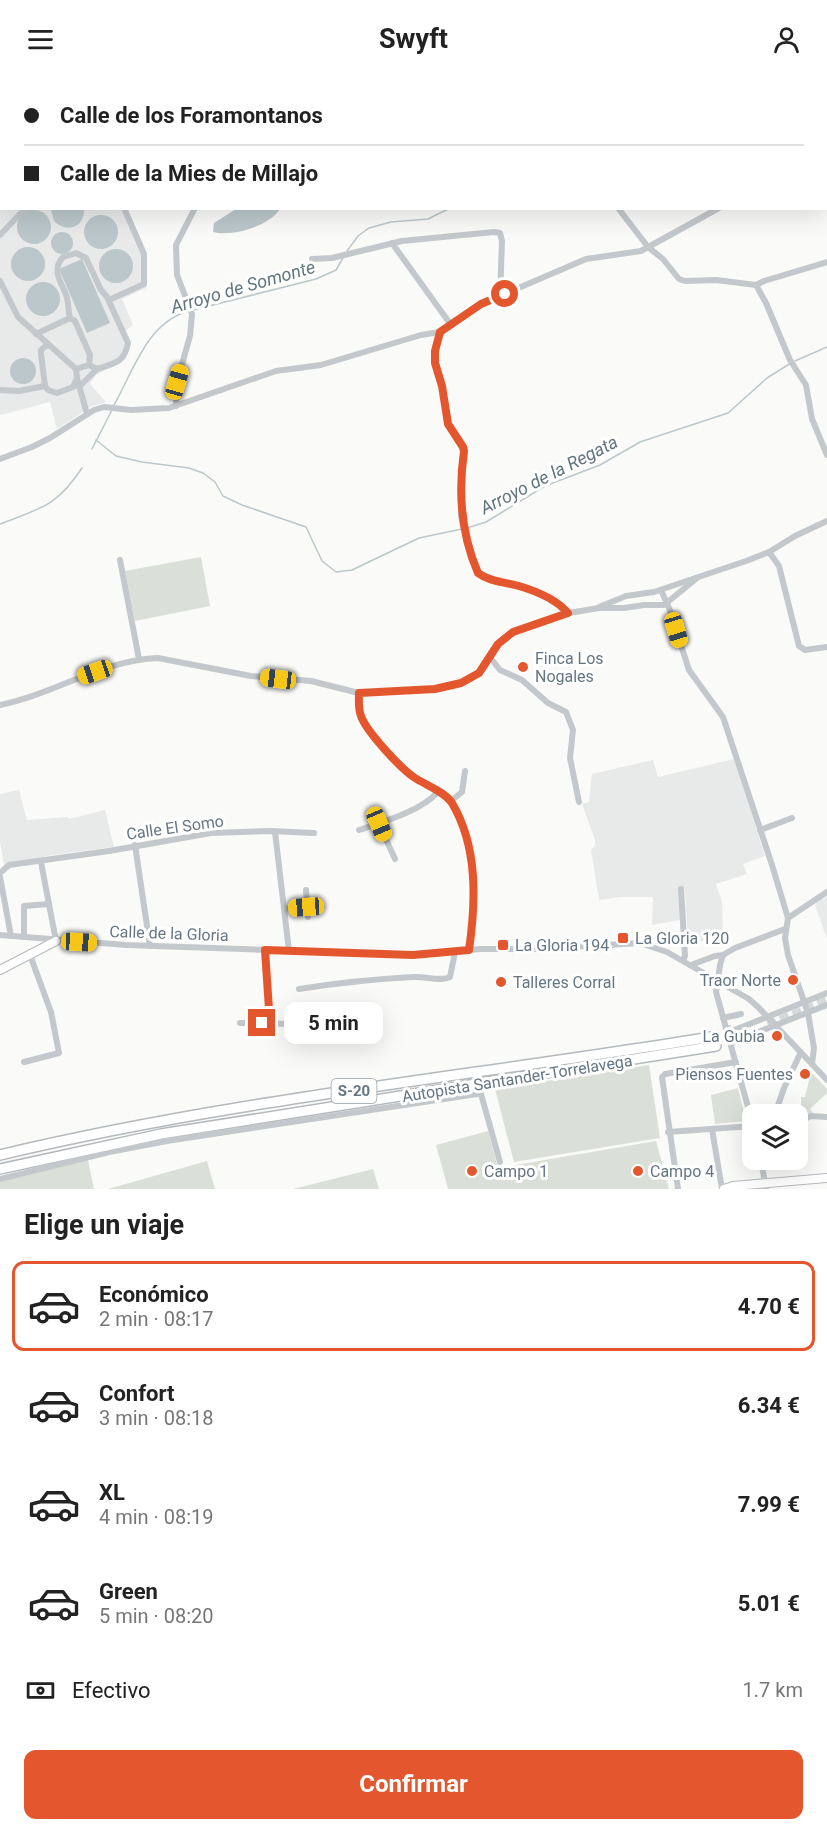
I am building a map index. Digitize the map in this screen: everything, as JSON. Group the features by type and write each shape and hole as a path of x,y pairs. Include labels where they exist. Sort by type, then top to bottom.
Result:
{"highway":[{"name":"Autopista Santander-Torrelavega","path":"0,1155 96,1132 201,1114 590,1057 713,1042 161,1134 0,1169"}],"main road":[{"path":"41,948 47,940"},
{"path":"0,970 56,941"},
{"path":"723,1189 733,1186 766,1186 827,1178"}],"street":[{"path":"0,235 20,214 27,210"},
{"path":"109,300 144,284 144,254 125,210"},
{"path":"176,406 177,382 190,336 192,314 181,287 175,256 176,245 194,210"},
{"path":"620,210 648,247 663,259 674,275 685,281 716,280 756,285 827,262"},
{"path":"0,459 50,438 94,410 107,407 154,410 176,406 276,371 321,365 421,335 440,332 481,304 586,259 633,252 648,247 715,210"},
{"path":"312,259 332,258 392,243 500,233 502,241 500,296"},
{"path":"392,243 451,325"},
{"path":"70,318 68,299 57,273 59,262 69,254 81,254 89,261 128,343 124,358 97,369 79,387"},
{"path":"0,281 18,317 76,369 87,414"},
{"path":"756,285 790,360 806,385 812,419 827,454"},
{"path":"36,334 70,318"},
{"path":"70,318 75,321 90,355 89,365"},
{"path":"440,332 435,351 435,363 442,386 448,424 464,451 460,498 461,517 476,568 482,576 520,586 548,597 568,613"},
{"path":"48,344 41,350 45,386 52,392 63,392 73,387 77,378"},
{"path":"76,369 89,365 97,369"},
{"path":"0,390 19,391 45,386"},
{"path":"599,608 626,596 661,590 769,552 795,536 827,521"},
{"path":"769,552 779,566 799,646 802,649 813,650 827,647"},
{"path":"120,560 139,659"},
{"path":"0,705 33,696 104,669 139,659 158,658 251,676 311,681 359,693 435,689 461,683 479,673 498,644 513,632 568,613 599,608 664,605 697,578"},
{"path":"661,590 689,670 723,717 772,865 788,918 785,929 788,955 808,1013 814,1048 812,1064"},
{"path":"489,656 500,670 522,680 548,703 566,712 573,730 570,758 579,802"},
{"path":"359,693 360,713 368,728 405,770 451,801 466,832 470,845 473,913 469,950"},
{"path":"451,801 462,792 465,771"},
{"path":"359,830 379,824 421,805 438,792"},
{"path":"760,830 792,818"},
{"path":"379,824 395,860"},
{"path":"275,832 289,951"},
{"name":"Calle El Somo","path":"0,875 9,865 41,862 211,833 314,833"},
{"path":"135,845 150,946"},
{"path":"41,862 56,941"},
{"path":"0,875 11,936"},
{"path":"681,889 685,956 683,960"},
{"path":"306,890 308,917"},
{"path":"788,918 827,892"},
{"path":"24,938 24,906 49,904"},
{"path":"285,909 306,907"},
{"path":"691,965 723,955 735,948 785,929"},
{"path":"0,935 47,940"},
{"name":"Calle de la Gloria","path":"47,940 413,955 469,950 540,949 640,943 661,948 749,999 827,1080"},
{"path":"265,950 270,1024"},
{"path":"299,989 386,978 426,976 447,979 450,977 454,952"},
{"path":"24,1062 59,1053 51,1012 30,955"},
{"path":"723,955 716,992 747,1104"},
{"path":"727,1033 827,993"},
{"path":"730,1043 827,1005"},
{"path":"723,1018 741,1014"},
{"path":"240,1023 297,1024"},
{"path":"778,1104 801,1052"},
{"path":"678,1189 668,1132 662,1077 665,1074 735,1062"},
{"path":"0,1179 109,1152 167,1141 477,1094 481,1095 500,1162"},
{"path":"808,1117 827,1117"},
{"path":"668,1132 742,1127"},
{"path":"712,1129 723,1189"},
{"path":"763,1170 766,1186"}],"shaded area":[{"path":"0,210 126,210 147,256 146,288 122,299 133,325 125,331 131,344 126,359 96,375 90,384 106,402 92,406 57,429 50,402 0,415"},
{"path":"34,210 46,215 51,227 46,239 34,244 22,239 17,227 22,215"},
{"path":"51,210 84,210 82,220 74,227 64,227 54,221"},
{"path":"234,210 279,210 259,225 230,233 213,232 214,223"},
{"path":"101,215 113,220 118,232 113,244 101,249 89,244 84,232 89,220"},
{"path":"62,232 70,235 73,243 70,251 62,254 54,251 51,243 54,235"},
{"path":"28,247 40,252 45,264 40,276 28,281 16,276 11,264 16,252"},
{"path":"116,249 128,254 133,266 128,278 116,283 104,278 99,266 104,254"},
{"path":"82,259 110,323 87,333 59,269"},
{"path":"43,282 55,287 60,299 55,311 43,316 31,311 26,299 31,287"},
{"path":"23,358 32,362 36,371 32,380 23,384 14,380 10,371 14,362"},
{"path":"201,557 210,606 135,621 125,571"},
{"path":"734,759 765,856 743,864 747,874 716,884 722,902 723,938 688,943 685,889 680,889 680,920 652,925 653,897 620,897 599,900 591,850 595,846 595,840 582,804 589,802 592,774 653,760 658,777"},
{"path":"19,790 27,820 68,817 69,819 105,810 114,847 45,856 45,859 4,865 0,842 0,794"},
{"path":"827,897 827,939 815,905 817,901"},
{"path":"649,1065 660,1138 514,1162 495,1089"},
{"path":"811,1072 827,1089 827,1093 810,1109 814,1114 808,1113 808,1104 801,1104 801,1097 805,1097"},
{"path":"738,1088 742,1104 742,1121 715,1124 711,1095"},
{"path":"488,1131 498,1168 656,1141 669,1189 448,1189 436,1145"},
{"path":"88,1160 94,1189 0,1189 0,1182"},
{"path":"207,1161 215,1189 108,1189"},
{"path":"373,1169 379,1189 293,1189"}],"waterway":[{"name":"Arroyo de Somonte","path":"347,251 358,236 369,228 391,222 428,219 446,210"},
{"name":"Arroyo de Somonte","path":"193,310 316,279 336,270 343,258"},
{"name":"Arroyo de Somonte","path":"114,405 151,337 174,317 188,311"},
{"name":"Arroyo de la Regata","path":"795,361 827,347"},
{"name":"Arroyo de la Regata","path":"467,528 486,522 545,486 600,465 640,442 728,413 767,378 791,363"},
{"name":"Arroyo de Somonte","path":"92,449 112,410"},
{"name":"Arroyo de la Regata","path":"96,440 116,456 189,468 203,473 215,482 223,496 306,527 322,561 336,572 352,570 419,538 462,529"},
{"name":"Arroyo de Somonte","path":"0,524 47,505 64,491 82,468"}],"tunnel":[{"path":"768,1025 827,1001"},
{"path":"711,1037 736,1027"}],"place":[{"name":"Finca Los Nogales","path":"523,667"},
{"name":"La Gloria 120","path":"623,938"},
{"name":"La Gloria 194","path":"503,945"},
{"name":"Traor Norte","path":"793,980"},
{"name":"Talleres Corral","path":"501,982"},
{"name":"La Gubia","path":"777,1036"},
{"name":"Piensos Fuentes","path":"805,1074"},
{"name":"Campo 1","path":"472,1171"},
{"name":"Campo 4","path":"638,1171"}],"route":[{"path":"262,1023 270,1024 265,950 413,955 469,950 473,924 473,883 470,845 466,832 451,801 413,777 377,740 362,719 358,703 359,693 435,689 468,680 479,673 498,644 513,632 568,613 548,597 520,586 489,579 478,573 461,517 460,489 464,451 448,424 434,356 440,332 481,304 505,294"}]}
